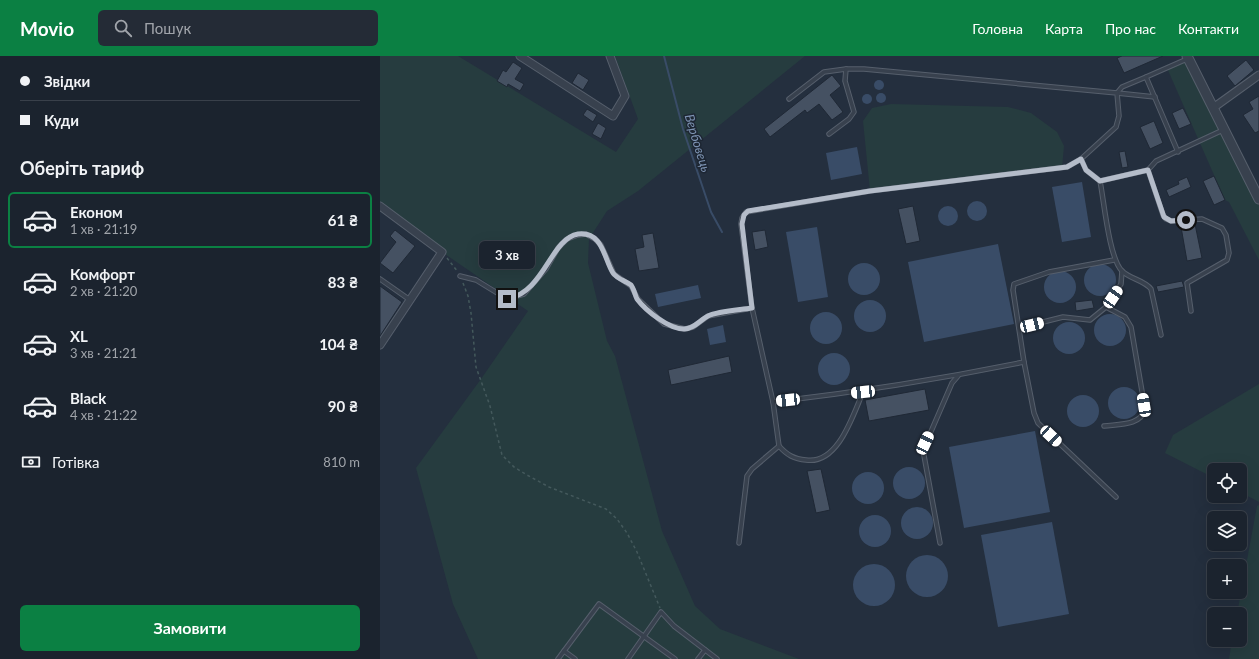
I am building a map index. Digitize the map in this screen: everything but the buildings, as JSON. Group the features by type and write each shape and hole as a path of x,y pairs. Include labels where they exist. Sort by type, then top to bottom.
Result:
{"street":[{"path":"520,56 613,116 625,96 610,56"},
{"path":"1188,57 1259,199"},
{"path":"1213,108 1259,75"},
{"path":"380,206 442,252 380,346"}],"lane":[{"path":"863,392 840,440 827,455 814,460 803,460 787,454 779,446 773,402 752,308 742,224 744,215 748,211 870,191 1067,167 1081,159 1116,127 1119,116 1117,93 1122,87 1188,57"},
{"path":"789,99 824,72 846,69 864,69 1155,97"},
{"path":"829,134 849,119 854,112 845,81 846,69"},
{"path":"1146,77 1178,152"},
{"path":"1100,181 1148,170 1156,161 1178,152 1224,129"},
{"path":"1081,159 1086,170 1100,181 1114,260 1122,271 1151,289 1161,335"},
{"path":"1148,170 1166,219 1174,221 1202,219 1220,226 1226,235 1229,255 1227,260 1187,283 1191,311"},
{"path":"460,276 476,280 507,299 518,297 524,294 546,269 562,243 573,236 586,234 596,239 601,245 614,274 632,286 638,300 664,324 685,329 694,327 708,316 752,308"},
{"path":"1114,260 1049,272 1016,283 1013,290 1024,362 1034,413 1038,423 1116,497"},
{"path":"1019,328 1063,317 1088,321 1106,307 1121,284 1122,271"},
{"path":"380,279 410,300"},
{"path":"1104,426 1138,421 1142,417 1144,409 1131,326 1125,317 1106,307"},
{"path":"773,402 863,392 1024,362"},
{"path":"940,543 923,450 952,383 959,375"},
{"path":"739,543 747,476 752,469 779,446"},
{"path":"558,659 599,604 675,659"},
{"path":"628,659 662,612 674,626 717,659"},
{"path":"698,659 705,650"},
{"path":"564,651 575,659"}],"path":[{"path":"442,252 457,269 468,296 476,367 490,406 502,455 514,467 527,475 549,487 606,509 617,519 637,552 662,612"}],"green space":[{"path":"380,56 458,56 616,152 638,119 615,56 805,56 638,191 607,211 589,239 588,263 607,341 615,356 662,531 695,606 720,629 799,659 478,659 453,604 416,468 481,379 528,311 442,252 380,206"},
{"path":"1189,59 1259,204 1259,260 1229,202 1225,200 1167,68"},
{"path":"891,104 1008,107 1031,113 1057,132 1064,146 1062,168 870,191 863,121 872,108"},
{"path":"1259,384 1259,502 1247,496 1247,463 1207,463 1207,474 1165,453 1173,435"},
{"path":"1259,505 1259,659 1229,659 1231,647 1247,647 1247,607 1238,607 1240,599 1247,599 1247,560 1257,506"}],"water":[{"path":"877,80 881,80 883,81 883,89 877,90 874,87 874,83"},
{"path":"879,93 883,93 885,94 885,102 879,103 876,100 876,96"},
{"path":"865,94 869,94 871,95 871,103 865,104 862,101 862,97"},
{"path":"857,147 862,174 831,180 826,153"},
{"path":"1082,182 1091,237 1062,242 1052,187"},
{"path":"977,201 984,204 987,211 984,218 977,221 970,218 967,211 970,204"},
{"path":"948,206 955,209 958,216 955,223 948,226 941,223 938,216 941,209"},
{"path":"817,227 828,297 798,302 786,232"},
{"path":"998,244 1014,324 924,342 908,262"},
{"path":"864,263 875,268 880,279 875,290 864,295 853,290 848,279 853,268"},
{"path":"1100,264 1111,269 1116,280 1111,291 1100,296 1089,291 1084,280 1089,269"},
{"path":"1060,271 1071,276 1076,287 1071,298 1060,303 1049,298 1044,287 1049,276"},
{"path":"698,285 701,298 658,307 655,294"},
{"path":"870,300 881,305 886,316 881,327 870,332 859,327 854,316 859,305"},
{"path":"826,312 837,317 842,328 837,339 826,344 815,339 810,328 815,317"},
{"path":"1110,314 1121,319 1126,330 1121,341 1110,346 1099,341 1094,330 1099,319"},
{"path":"1069,322 1080,327 1085,338 1080,349 1069,354 1058,349 1053,338 1058,327"},
{"path":"723,325 726,342 710,345 707,329"},
{"path":"834,353 845,358 850,369 845,380 834,385 823,380 818,369 823,358"},
{"path":"1124,387 1135,392 1140,403 1135,414 1124,419 1113,414 1108,403 1113,392"},
{"path":"1083,395 1094,400 1099,411 1094,422 1083,427 1072,422 1067,411 1072,400"},
{"path":"1035,431 1050,512 964,528 949,447"},
{"path":"909,467 918,470 922,474 925,483 922,492 918,496 909,499 900,496 896,492 893,483 896,474 900,470"},
{"path":"868,472 879,477 884,488 879,499 868,504 857,499 852,488 857,477"},
{"path":"917,507 926,510 930,514 933,523 930,532 926,536 917,539 908,536 904,532 901,523 904,514 908,510"},
{"path":"875,515 886,520 891,531 886,542 875,547 864,542 859,531 864,520"},
{"path":"1052,522 1069,614 998,627 981,535"},
{"path":"923,555 931,555 939,558 945,564 948,576 945,588 939,594 931,597 923,597 915,594 909,588 906,580 906,572 909,564 915,558"},
{"path":"870,564 878,564 886,567 892,573 895,585 892,597 886,603 878,606 870,606 862,603 856,597 853,589 853,581 856,573 862,567"}],"waterway":[{"name":"Вербовець","path":"664,56 683,129 711,212 722,232"}],"route":[{"path":"507,299 524,294 546,269 562,243 578,234 586,234 596,239 601,245 614,274 632,286 638,300 664,324 685,329 694,327 708,316 752,308 741,220 748,211 870,191 1067,167 1081,159 1086,170 1100,181 1148,170 1164,217 1171,221 1186,220"}]}
